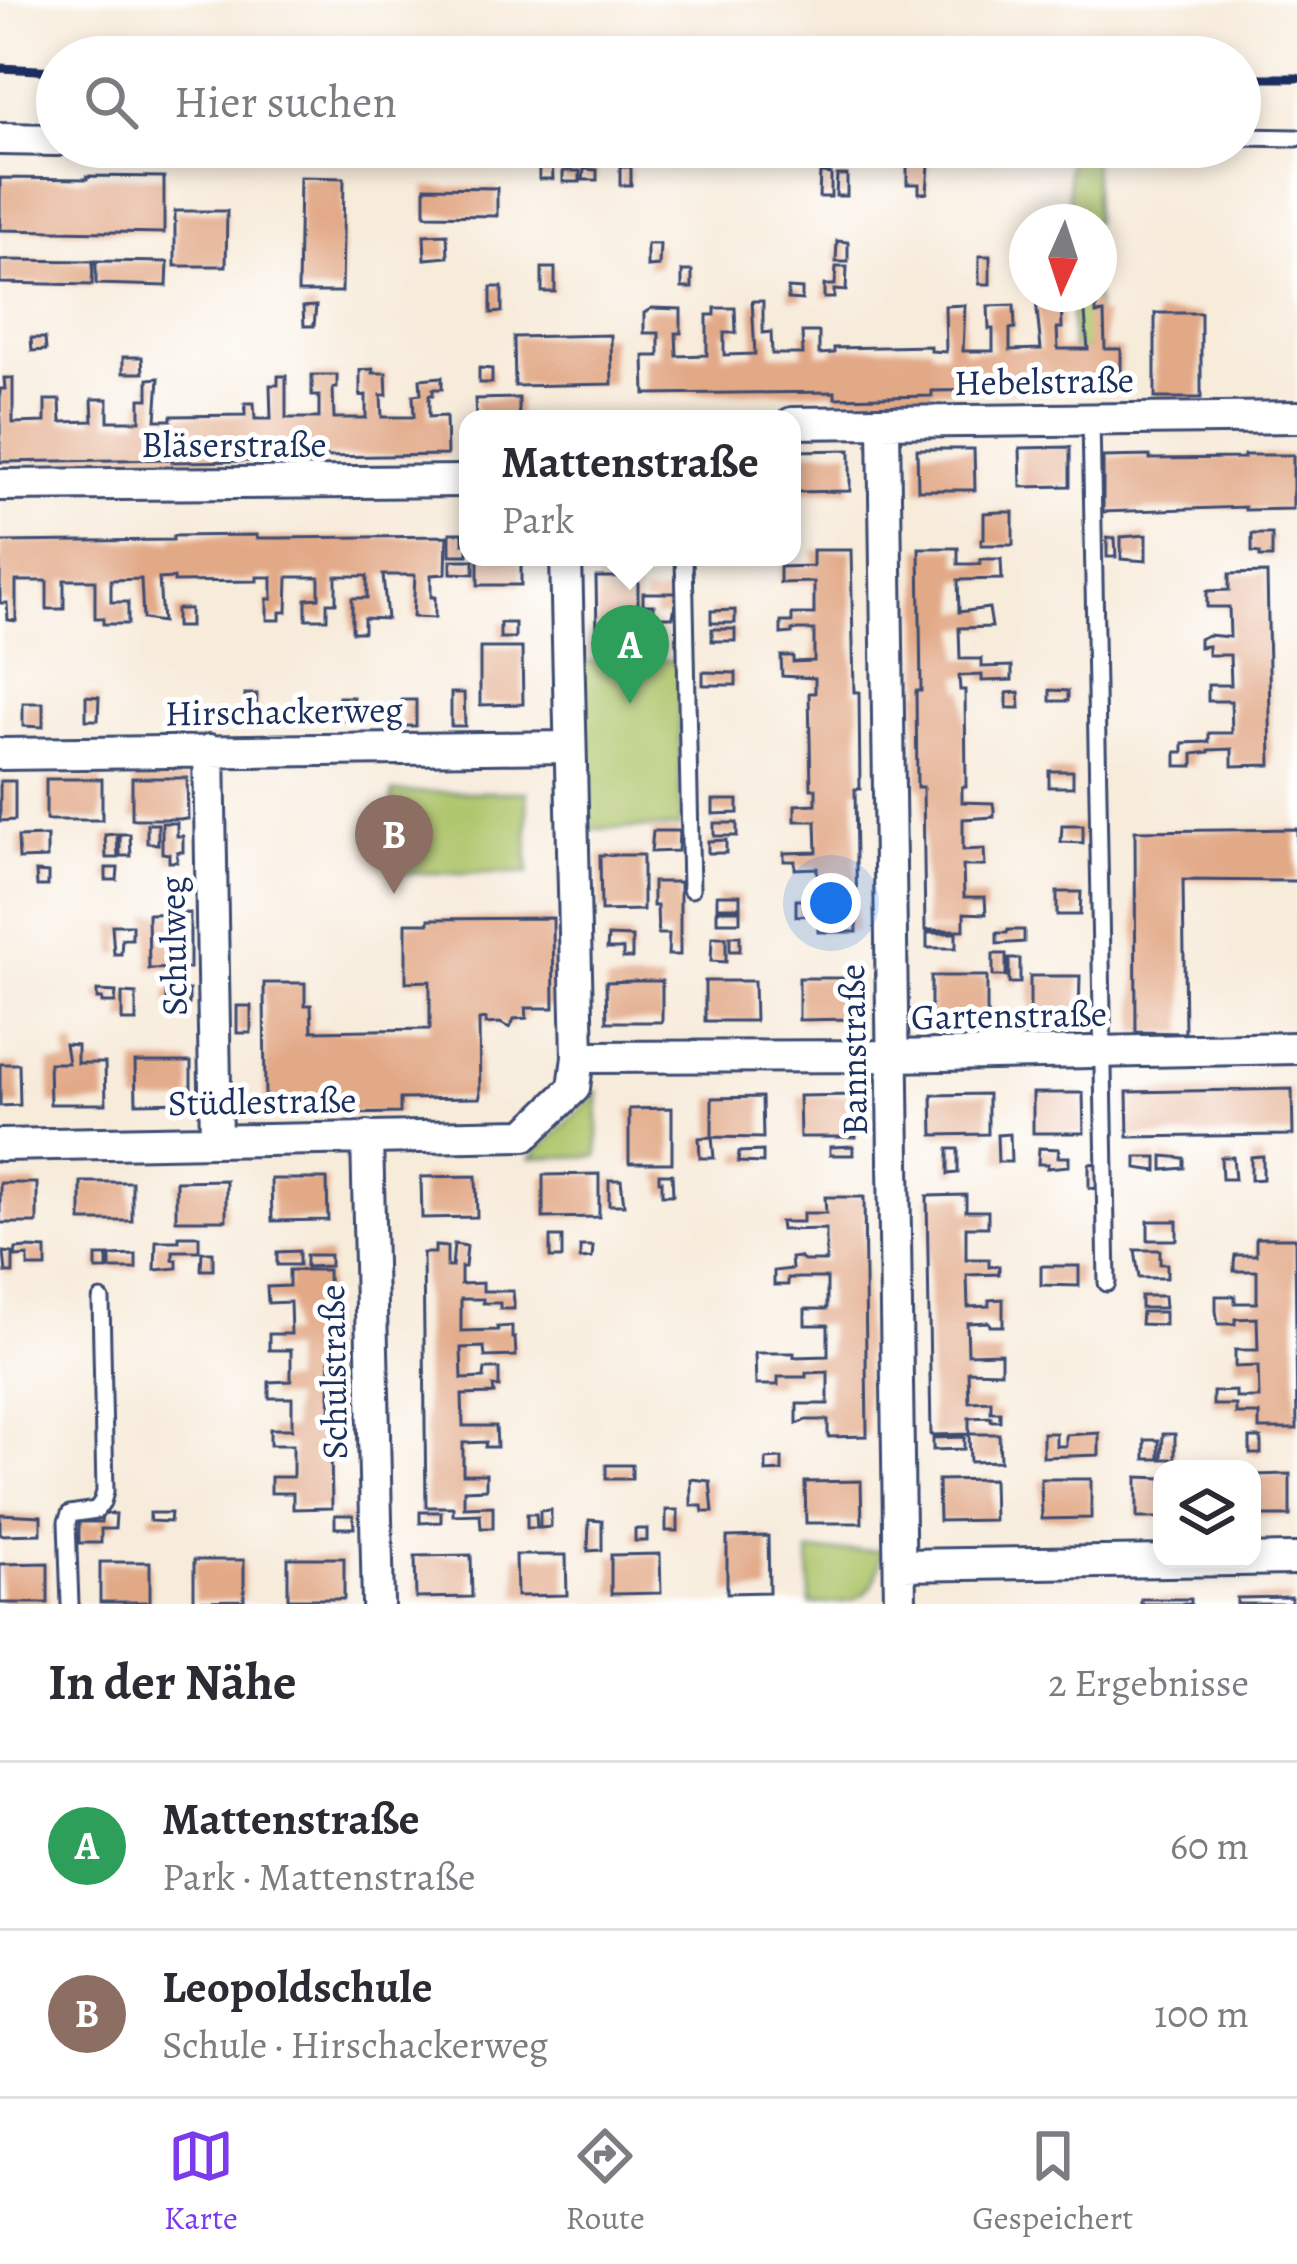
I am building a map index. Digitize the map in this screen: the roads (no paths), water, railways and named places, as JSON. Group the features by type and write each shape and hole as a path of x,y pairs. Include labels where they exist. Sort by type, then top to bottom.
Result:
{"street":[{"path":"0,140 36,140"},
{"name":"Hebelstraße","path":"801,423 1297,417"},
{"name":"Bannstraße","path":"884,422 900,1604"},
{"name":"Bläserstraße","path":"0,485 459,481"},
{"path":"566,566 578,1057"},
{"name":"Hirschackerweg","path":"0,754 568,747"},
{"name":"Schulweg","path":"209,750 216,1141"},
{"name":"Gartenstraße","path":"578,1057 1297,1048"},
{"name":"Stüdlestraße","path":"0,1145 525,1135 574,1088 578,1057"},
{"name":"Schulstraße","path":"368,1138 377,1604"},
{"path":"900,1565 1297,1559"}],"lane":[{"path":"1261,137 1297,138"},
{"path":"1091,419 1108,1283"},
{"path":"684,566 691,889"},
{"path":"70,1604 70,1514 96,1510 105,1492 100,1300"}],"railway":[{"path":"0,68 36,70"},
{"path":"1261,78 1297,78"}],"place":[{"name":"Mattenstraße","path":"630,704"},
{"name":"Leopoldschule","path":"394,894"}]}
